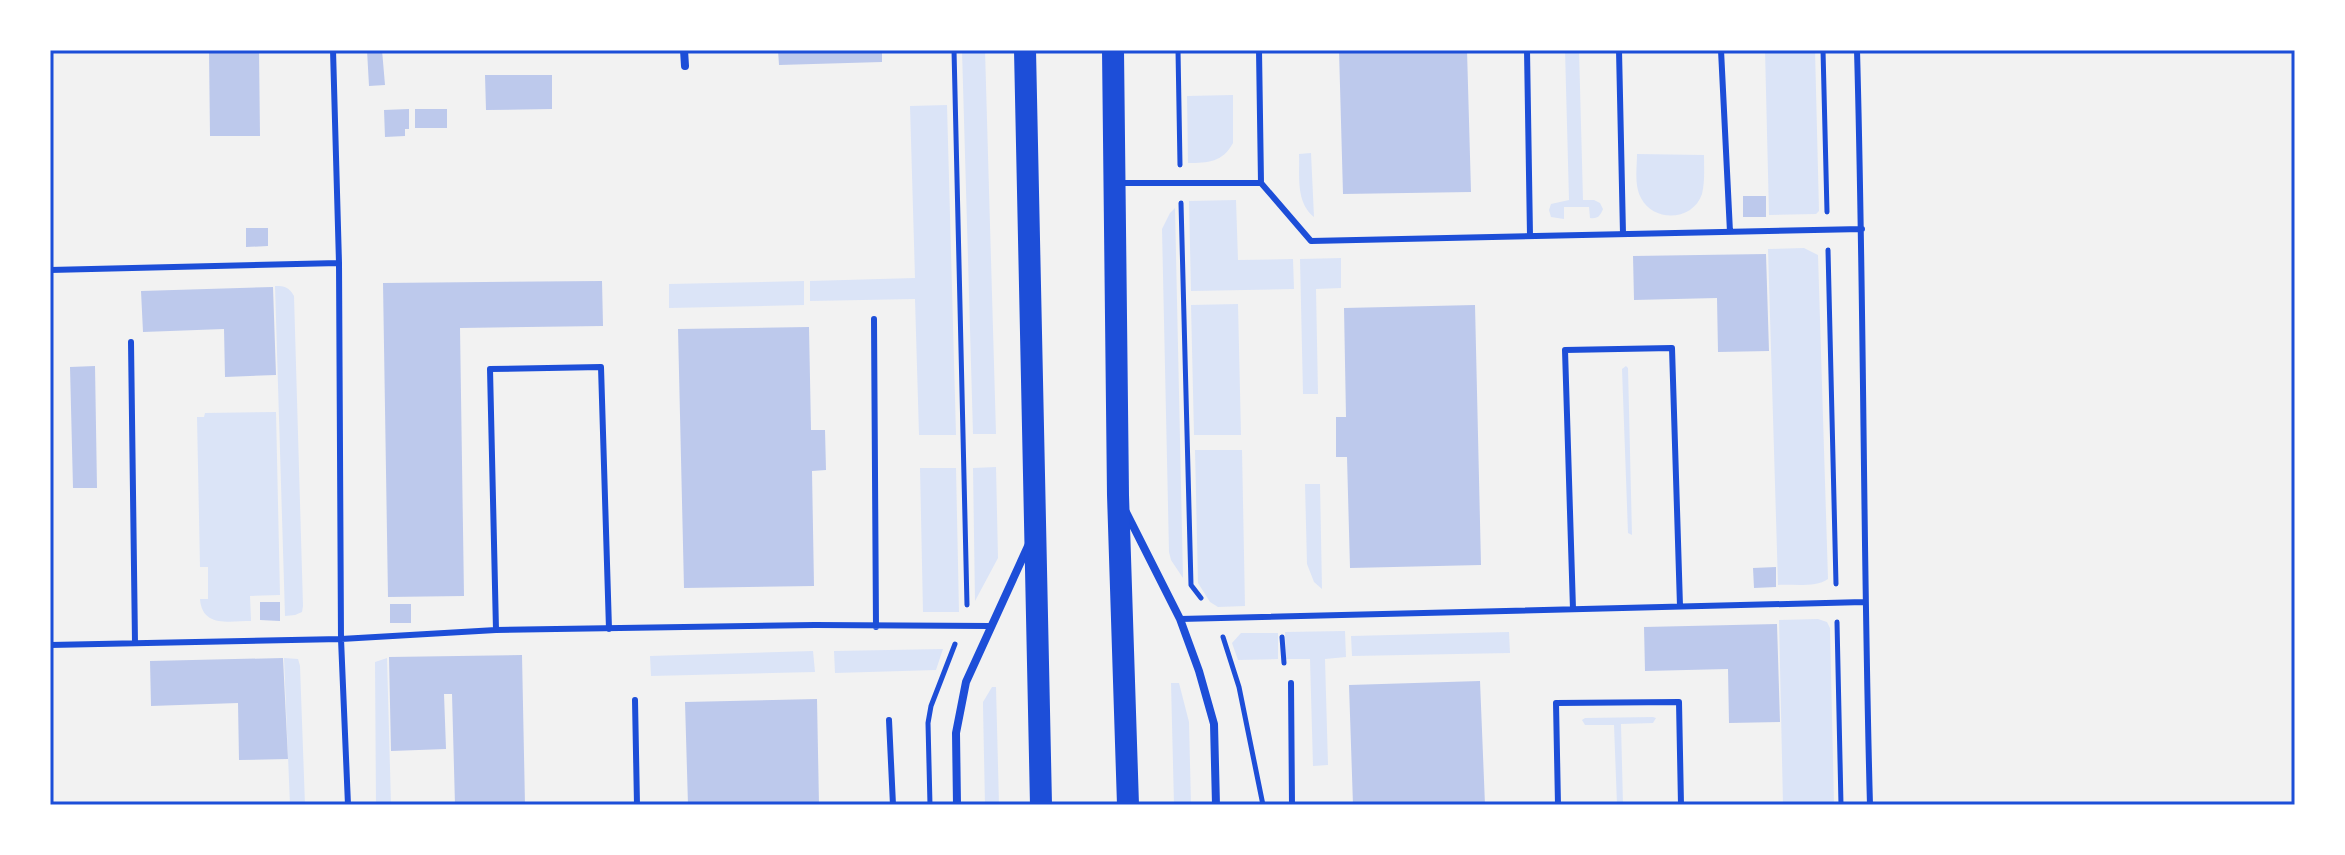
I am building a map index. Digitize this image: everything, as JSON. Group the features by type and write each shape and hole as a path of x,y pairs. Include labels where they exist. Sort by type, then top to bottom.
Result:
{"highway":[{"path":"1025,50 1041,805"},
{"path":"1113,50 1118,495 1128,805"}],"street":[{"path":"684,50 685,66"},
{"path":"1118,495 1180,619 1199,671 1214,724 1216,805"},
{"path":"957,805 956,733 966,682 1036,529"}],"lane":[{"path":"333,50 339,263 341,639 348,805"},
{"path":"1259,50 1261,183 1311,241 1862,229"},
{"path":"1527,50 1530,236"},
{"path":"1619,50 1623,234"},
{"path":"1721,50 1730,232"},
{"path":"1857,50 1862,229 1864,602 1870,805"},
{"path":"1114,183 1261,183"},
{"path":"50,270 339,263"},
{"path":"874,319 876,627"},
{"path":"131,342 135,643"},
{"path":"1573,609 1565,350 1672,348 1680,606"},
{"path":"496,630 490,369 601,367 609,629"},
{"path":"1180,619 1864,602"},
{"path":"50,645 341,639 496,630 815,625 990,626"},
{"path":"1291,683 1292,805"},
{"path":"635,700 637,805"},
{"path":"1558,805 1556,703 1679,702 1681,805"},
{"path":"889,720 893,805"}],"path":[{"path":"930,805 928,723 931,706 949,655 965,626 954,50"},
{"path":"1178,50 1191,585 1216,618 1239,687 1263,805"},
{"path":"1823,50 1841,805"},
{"path":"1281,616 1283,659 1291,683"}],"shaded area":[{"path":"962,50 985,50 996,434 973,434"},
{"path":"1565,50 1579,50 1583,200 1600,203 1603,209 1595,218 1590,218 1589,207 1564,207 1564,219 1551,217 1549,210 1551,204 1569,200"},
{"path":"1765,50 1815,50 1819,211 1816,214 1769,215"},
{"path":"1233,95 1233,143 1225,154 1214,160 1188,163 1187,96"},
{"path":"947,105 956,435 919,435 915,299 810,301 810,281 915,278 910,106"},
{"path":"1311,153 1314,217 1304,204 1299,179 1299,154"},
{"path":"1637,154 1704,155 1703,189 1697,203 1690,210 1673,216 1655,212 1647,206 1637,188"},
{"path":"1236,200 1238,260 1293,259 1294,289 1191,291 1189,201"},
{"path":"1175,208 1183,578 1169,552 1162,229"},
{"path":"1804,248 1818,255 1828,579 1810,585 1778,585 1768,249"},
{"path":"1341,258 1341,288 1316,289 1318,394 1303,394 1300,259"},
{"path":"804,281 804,305 669,308 669,284"},
{"path":"275,286 286,288 294,296 303,606 302,612 285,616"},
{"path":"1238,304 1241,435 1194,435 1191,305"},
{"path":"1626,366 1632,535 1628,533 1622,369"},
{"path":"276,412 280,595 250,596 251,621 211,619 202,608 200,599 208,599 208,567 200,567 197,417 204,417 205,413"},
{"path":"1195,450 1242,450 1245,606 1218,607 1210,602 1198,583"},
{"path":"996,467 998,558 975,601 973,468"},
{"path":"920,468 956,468 959,612 923,612"},
{"path":"1305,484 1320,484 1322,589 1314,582 1307,564"},
{"path":"1818,619 1827,622 1830,628 1834,805 1783,805 1779,620"},
{"path":"1345,631 1346,657 1325,659 1328,765 1313,766 1310,659 1286,659 1285,632"},
{"path":"1509,632 1510,653 1352,656 1351,636"},
{"path":"1241,633 1278,633 1278,659 1238,660 1232,643"},
{"path":"943,649 936,670 835,673 834,651"},
{"path":"813,651 815,672 651,676 650,656"},
{"path":"284,658 298,659 300,666 305,805 290,805"},
{"path":"387,658 391,805 376,805 375,662"},
{"path":"1171,683 1179,683 1189,722 1191,805 1174,805"},
{"path":"992,687 996,687 999,805 985,805 983,702"},
{"path":"1656,718 1653,723 1621,724 1623,805 1617,805 1614,725 1585,725 1582,720"}],"building":[{"path":"209,50 259,50 260,136 210,136"},
{"path":"367,50 382,50 385,85 369,86"},
{"path":"778,50 882,50 882,62 779,65"},
{"path":"1339,50 1467,50 1471,192 1343,194"},
{"path":"485,75 552,75 552,109 486,110"},
{"path":"409,109 409,129 405,129 405,136 385,137 384,110"},
{"path":"415,109 447,109 447,128 415,128"},
{"path":"1743,196 1766,196 1766,217 1743,217"},
{"path":"246,228 268,228 268,246 246,247"},
{"path":"1766,254 1769,351 1718,352 1717,298 1634,300 1633,256"},
{"path":"602,281 603,326 460,328 464,596 388,597 383,283"},
{"path":"273,287 276,375 225,377 224,329 143,332 141,291"},
{"path":"1475,305 1481,565 1350,568 1347,457 1336,457 1336,417 1346,417 1344,308"},
{"path":"809,327 811,430 825,430 826,470 812,471 814,586 684,588 678,329"},
{"path":"95,366 97,488 73,488 70,367"},
{"path":"1776,567 1776,587 1754,588 1753,568"},
{"path":"260,602 280,602 280,621 260,620"},
{"path":"390,604 411,604 411,623 390,623"},
{"path":"1777,624 1780,722 1729,723 1728,669 1645,671 1644,627"},
{"path":"522,655 525,805 455,805 452,694 444,694 446,749 391,751 389,657"},
{"path":"283,658 288,759 239,760 238,703 151,706 150,661"},
{"path":"1480,681 1485,805 1353,805 1349,685"},
{"path":"817,699 819,805 688,805 685,702"}]}
